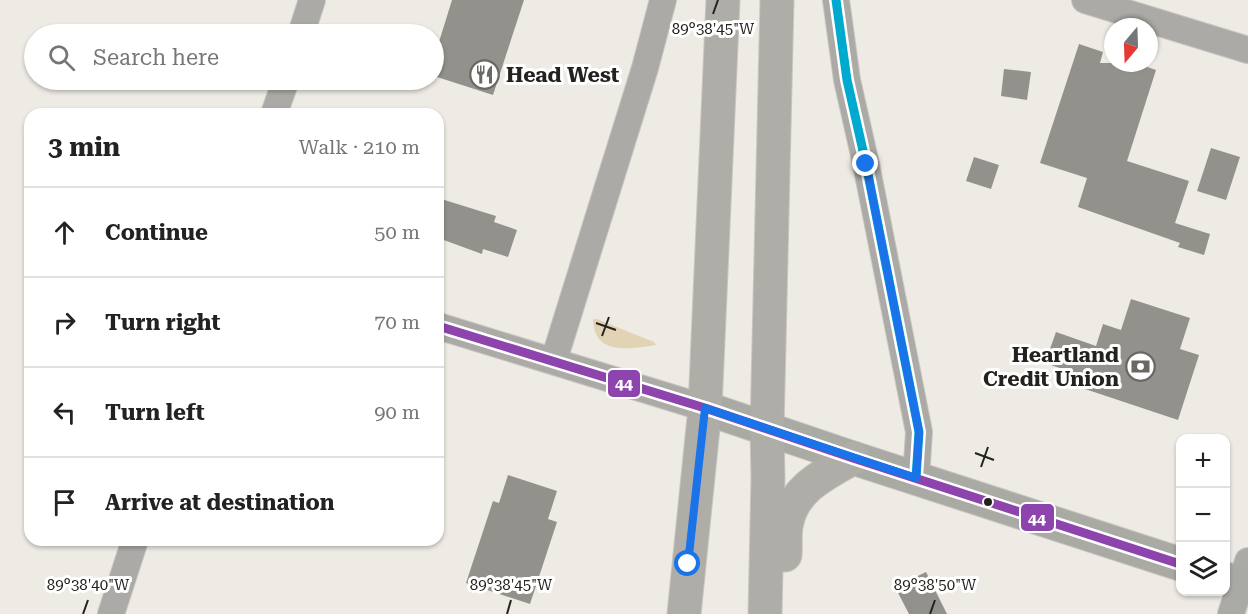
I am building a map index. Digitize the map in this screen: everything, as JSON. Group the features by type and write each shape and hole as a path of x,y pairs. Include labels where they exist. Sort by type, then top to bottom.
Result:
{"main road":[{"path":"684,614 705,408 723,0"},
{"path":"765,614 768,478 766,429 777,0"},
{"path":"784,614 786,524 791,509 800,493 853,458"},
{"path":"675,614 688,564"}],"street":[{"path":"304,24 312,0"},
{"path":"554,360 645,68 663,0"},
{"path":"836,0 847,80 919,432 916,478"},
{"path":"1085,0 1248,50"},
{"path":"276,108 282,90"},
{"path":"444,328 705,408 1176,563"},
{"path":"111,614 133,546"}],"shaded area":[{"path":"593,319 654,342 656,345 624,348 606,345 595,331"}],"building":[{"path":"452,0 524,0 493,95 444,79 444,26"},
{"path":"1079,44 1103,52 1100,63 1104,63 1104,72 1155,72 1127,161 1189,181 1175,223 1210,234 1204,255 1178,247 1180,243 1078,207 1087,178 1040,163"},
{"path":"1004,69 1031,72 1027,100 1001,96"},
{"path":"1211,148 1240,157 1226,200 1197,191"},
{"path":"974,157 999,165 991,189 966,181"},
{"path":"444,200 496,216 494,222 517,230 508,257 483,249 482,254 444,240"},
{"path":"1131,299 1190,318 1180,349 1199,355 1178,420 1082,388 1086,377 1045,363 1056,332 1096,346 1103,324 1121,330"},
{"path":"508,475 557,491 548,519 557,522 530,604 466,583 493,501 499,503"},
{"path":"926,572 947,614 909,614 895,587"}],"transit line":[{"path":"836,0 847,80 919,432 916,478"},
{"name":"44","path":"444,328 705,408 1176,563"}],"place":[{"name":"Head West","path":"485,75"},
{"name":"Heartland Credit Union","path":"1140,367"}],"route":[{"path":"688,564 705,408 916,478 919,432 866,164"}]}
